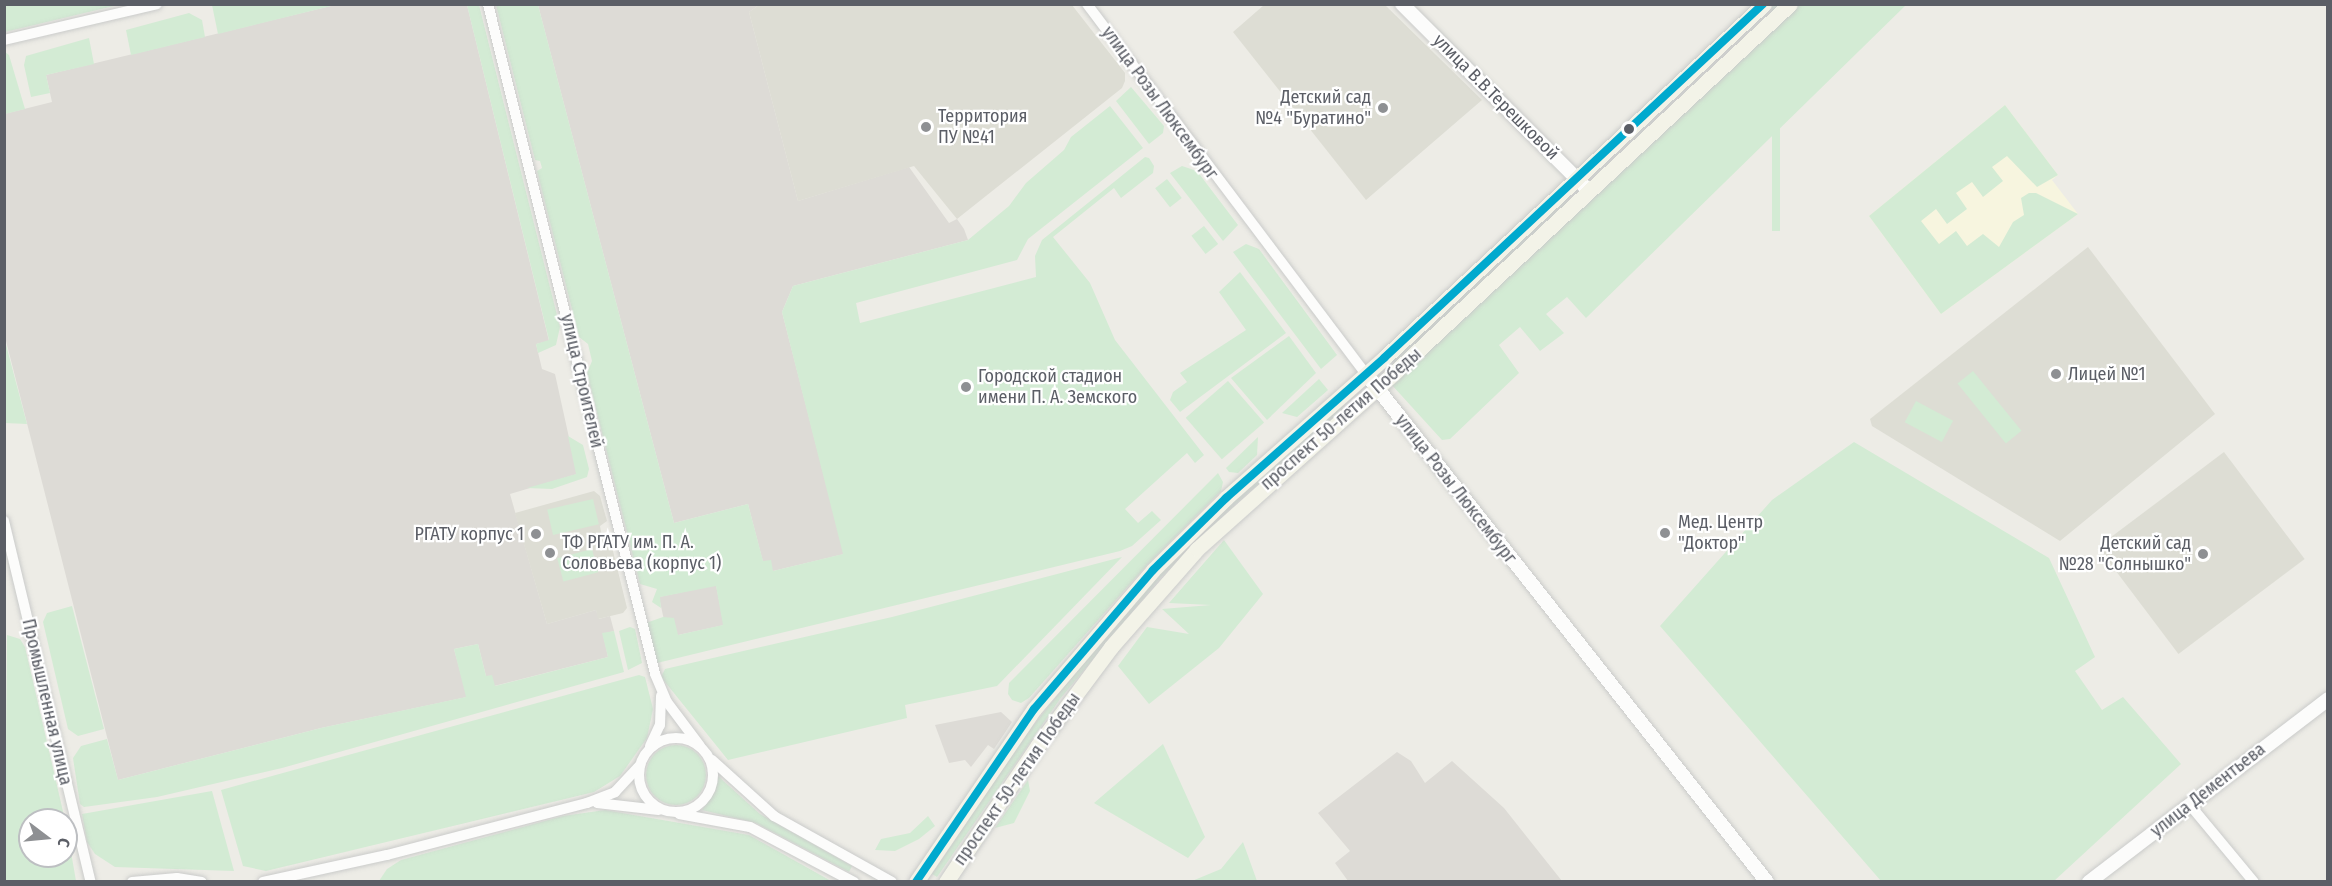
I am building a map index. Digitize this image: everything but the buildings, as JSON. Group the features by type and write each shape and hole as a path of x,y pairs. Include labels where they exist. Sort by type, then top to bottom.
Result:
{"main road":[{"name":"проспект 50-летия Победы","path":"916,882 1034,709 1153,570 1226,498 1366,374 1764,4"},
{"name":"проспект 50-летия Победы","path":"946,882 1038,745 1166,581 1271,479 1377,388 1790,4"}],"street":[{"path":"4,40 157,4"},
{"name":"улица Строителей","path":"488,4 660,689 700,746"},
{"name":"улица Розы Люксембург","path":"1087,4 1366,374 1767,882"},
{"name":"улица В.В.Терешковой","path":"1402,4 1589,192"},
{"name":"Промышленная улица","path":"4,521 91,882"},
{"path":"263,882 387,855 587,803 615,792 640,765 660,725 660,689"},
{"name":"улица Дементьева","path":"2089,882 2328,699"},
{"path":"648,751 672,738 700,746 739,788 774,816 892,882"},
{"path":"640,765 643,794 666,811 694,809 705,800 714,772 710,757"},
{"path":"587,803 666,811 750,827 854,882"},
{"path":"2190,805 2254,882"},
{"path":"132,882 177,878 202,882"}],"shaded area":[{"path":"335,5 467,5 549,341 536,344 542,369 555,374 577,474 510,494 547,624 596,610 599,619 610,616 614,631 603,634 608,657 494,686 486,676 478,644 454,649 467,697 321,728 118,780 5,337 4,114 52,102 46,75"},
{"path":"538,5 759,5 749,12 798,201 909,167 949,223 957,219 964,229 968,240 793,286 782,312 844,554 773,571 763,562 748,504 674,523"},
{"name":"Территория ПУ №41","path":"759,5 1072,5 1125,73 1125,81 1122,88 957,219 914,166 798,201 749,12"},
{"name":"Детский сад №4 \"Буратино\"","path":"1264,5 1385,5 1482,100 1366,200 1233,32"},
{"path":"2005,105 2058,175 2052,180 2078,214 1941,314 1869,216"},
{"name":"Лицей №1","path":"2088,247 2215,414 2060,541 1872,426 1870,419"},
{"name":"Детский сад №28 \"Солнышко\"","path":"2224,452 2305,559 2178,654 2098,547"},
{"name":"ТФ РГАТУ им. П. А. Соловьева (корпус 1)","path":"594,491 600,496 607,521 600,526 603,542 611,543 627,608 623,613 598,619 596,610 547,624 515,513"},
{"path":"716,585 724,625 678,635 664,620 659,597"},
{"path":"1001,712 1012,722 994,749 988,745 971,767 965,760 949,763 935,725"},
{"path":"1397,752 1411,761 1425,783 1452,761 1504,808 1562,881 1348,881 1335,863 1350,851 1318,813"}],"green space":[{"path":"5,4 118,4 118,5 5,32"},
{"path":"213,4 335,5 218,34"},
{"path":"467,5 479,5 560,327 556,345 538,353 536,344 549,340"},
{"path":"496,5 538,5 674,523 748,504 763,561 771,560 773,571 843,554 782,312 793,286 968,240 1009,206 1026,183 1064,150 1071,137 1110,106 1143,148 1028,239 1017,260 856,303 860,323 1036,277 1035,256 1042,240 1145,157 1149,158 1154,166 1153,173 1121,198 1114,188 1053,237 1090,283 1115,340 1204,455 1195,463 1187,453 1125,509 1138,523 1152,511 1161,520 1132,546 1120,551 657,663 646,623 663,617 674,618 678,635 723,625 716,586 660,597 661,608 652,602 657,589 640,584 587,373 592,361 588,344 579,337 537,171 542,168 540,161 535,160"},
{"path":"1772,5 1780,5 1780,231 1772,231"},
{"path":"1797,5 1906,5 1586,318 1567,297 1546,314 1564,333 1540,351 1520,327 1499,345 1519,373 1450,439 1442,440 1391,384"},
{"path":"189,13 202,20 205,37 131,55 126,30"},
{"path":"89,38 94,64 46,75 50,93 31,97 24,65 26,56"},
{"path":"5,52 9,55 25,109 5,114"},
{"path":"1131,87 1164,126 1163,133 1149,144 1116,101"},
{"path":"2005,105 2058,175 2037,187 2007,156 1992,167 2003,181 1983,197 1972,182 1956,193 1967,209 1947,224 1936,209 1921,221 1939,244 1956,231 1967,246 1983,234 1999,247 2013,222 2024,215 2021,198 2029,193 2036,193 2078,214 1941,314 1869,216"},
{"path":"1182,166 1197,171 1238,225 1223,241 1170,173"},
{"path":"1167,179 1182,198 1170,207 1155,188"},
{"path":"1565,198 1568,202 1395,363 1392,360"},
{"path":"1204,226 1218,244 1206,254 1191,236"},
{"path":"1246,244 1259,249 1337,355 1321,369 1233,252"},
{"path":"1240,272 1286,333 1180,412 1170,400 1173,392 1187,382 1180,373 1246,330 1219,292"},
{"path":"1289,336 1316,373 1267,420 1231,378"},
{"path":"4,337 27,424 5,423"},
{"path":"1973,371 2021,431 2006,443 1957,384"},
{"path":"1319,379 1328,390 1297,417 1282,413"},
{"path":"1228,381 1264,423 1222,459 1186,418"},
{"path":"1916,401 1953,421 1942,442 1905,422"},
{"path":"1341,403 1345,407 1233,506 1161,577 1060,699 937,877 932,874 1025,736 1110,629 1189,541"},
{"path":"568,436 583,445 589,469 587,477 552,489 527,488 576,474"},
{"path":"1258,437 1257,455 1238,473 1229,472 1226,468"},
{"path":"1854,442 2049,558 2095,657 2075,671 2102,710 2123,697 2181,764 2054,881 1881,881 1660,626 1772,500"},
{"path":"1218,473 1223,482 1221,491 1147,565 1029,698 1021,703 1012,700 1008,694 1009,683"},
{"path":"593,499 599,524 553,535 547,510"},
{"path":"1224,540 1263,594 1219,648 1149,704 1118,666 1147,627 1189,634 1162,609 1211,605 1169,603"},
{"path":"592,549 598,572 563,581 557,558"},
{"path":"1122,557 997,686 905,705 907,718 728,760 661,677 665,669 892,617"},
{"path":"72,606 104,729 78,736 68,729 43,622 47,613"},
{"path":"630,627 635,629 642,663 628,670 619,631"},
{"path":"614,631 624,672 282,768 157,797 84,807 80,804 73,758 81,746 107,739 118,780 321,728 466,697 454,649 478,644 486,676 492,675 495,686 608,657 602,633"},
{"path":"7,635 20,639 25,647 62,808 18,808 18,868 74,868 76,881 5,881"},
{"path":"639,675 645,677 653,709 647,738 620,776 594,792 266,871 243,866 221,790"},
{"path":"1163,744 1205,837 1188,858 1094,803"},
{"path":"670,745 682,745 693,750 701,758 706,775 704,787 693,800 682,805 670,805 659,800 651,792 646,781 646,769 651,758 659,750"},
{"path":"718,776 760,814 852,866 849,872 756,823 702,810 715,792"},
{"path":"1028,780 1030,791 1014,823 995,828"},
{"path":"212,791 234,871 115,867 95,854 87,842 82,814"},
{"path":"605,810 749,835 831,881 379,881 387,869 401,860 563,816"},
{"path":"928,816 935,826 919,839 895,851 875,850 881,839 910,833"},
{"path":"1243,842 1257,881 1192,881 1221,869"}],"transit line":[{"path":"916,882 1034,709 1153,570 1226,498 1384,358 1763,4"}],"place":[{"name":"Детский сад №4 \"Буратино\"","path":"1383,108"},
{"name":"Территория ПУ №41","path":"926,127"},
{"name":"Лицей №1","path":"2056,374"},
{"name":"Городской стадион имени П. А. Земского","path":"966,387"},
{"name":"Мед. Центр \"Доктор\"","path":"1665,533"},
{"name":"РГАТУ корпус 1","path":"536,534"},
{"name":"ТФ РГАТУ им. П. А. Соловьева (корпус 1)","path":"550,553"},
{"name":"Детский сад №28 \"Солнышко\"","path":"2203,554"}]}
